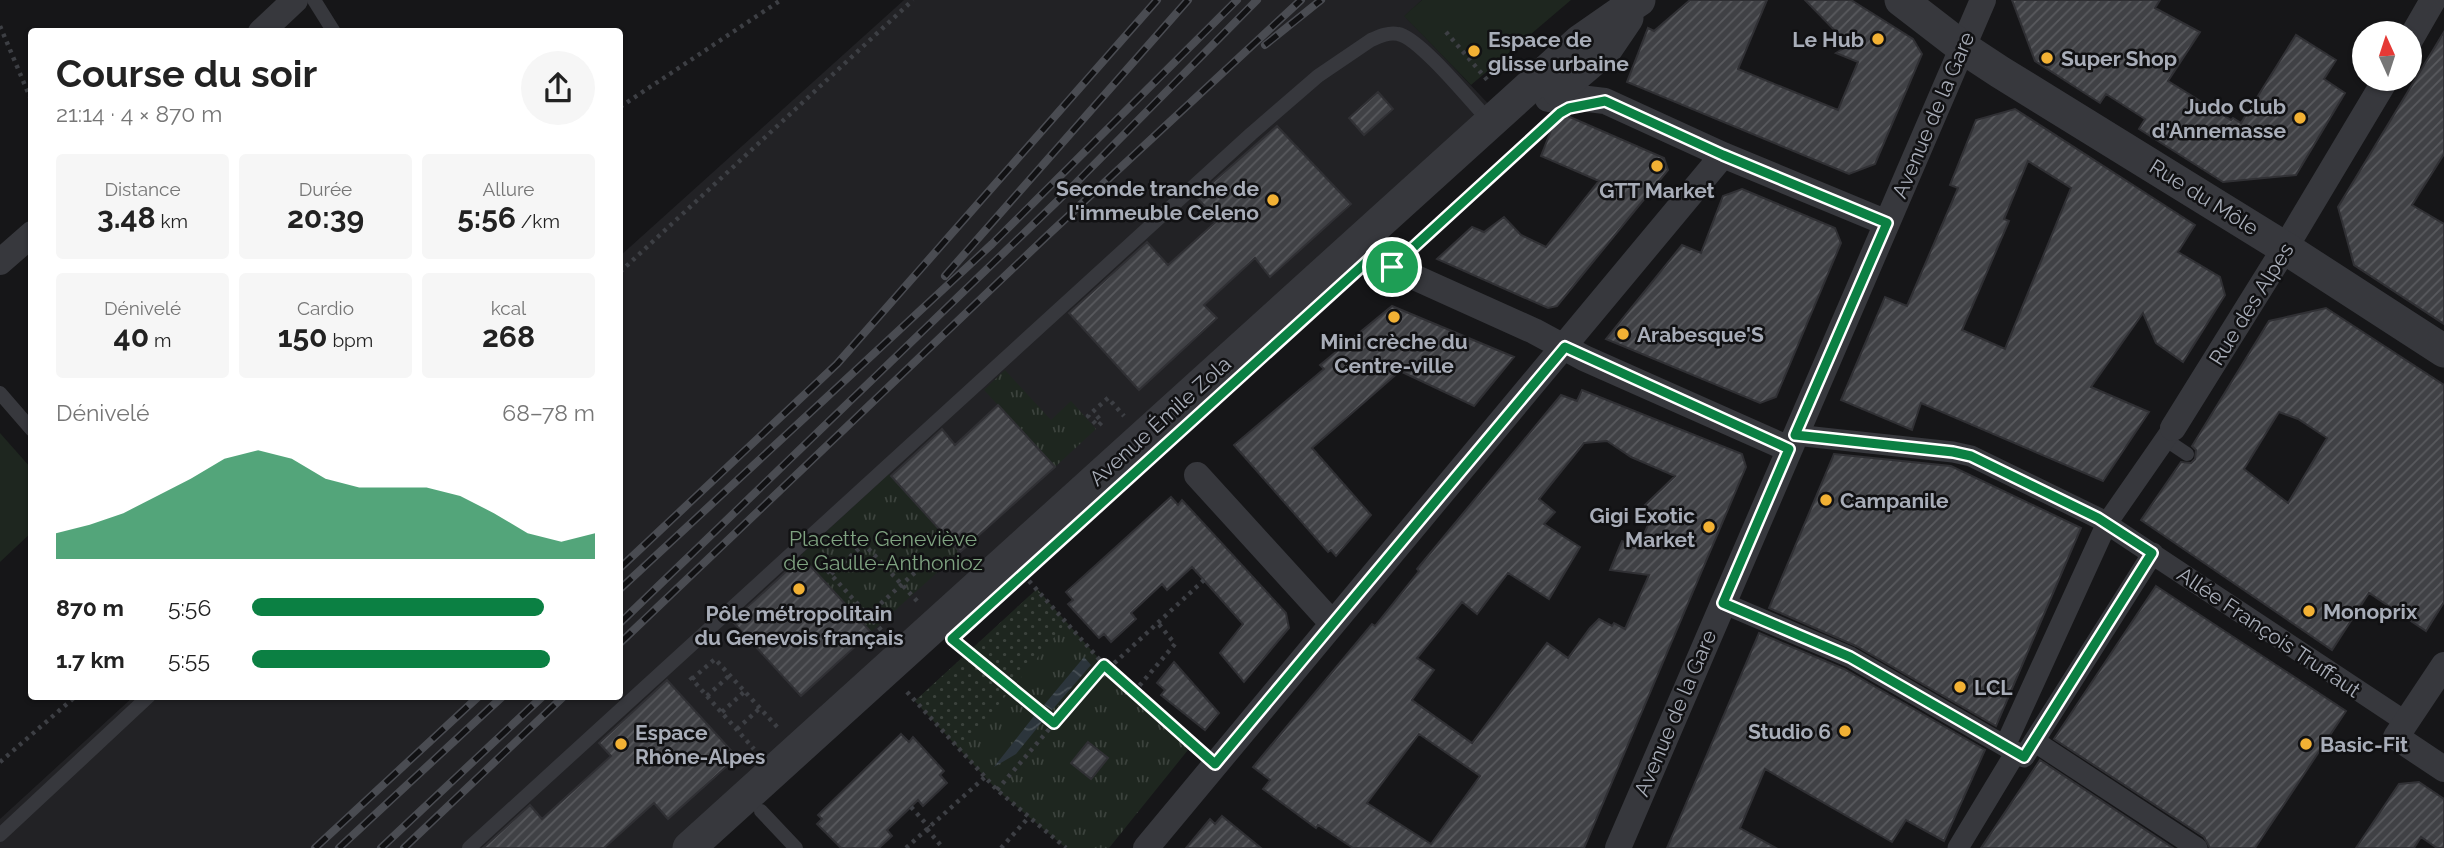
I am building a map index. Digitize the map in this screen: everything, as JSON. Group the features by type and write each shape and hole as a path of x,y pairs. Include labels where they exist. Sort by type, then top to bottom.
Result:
{"street":[{"path":"265,28 295,0"},
{"name":"Rue du Môle","path":"1902,0 1962,47 2285,248 2444,351"},
{"name":"Avenue de la Gare","path":"1618,848 1983,0"},
{"path":"2421,21 2433,0"},
{"name":"Avenue Émile Zola","path":"689,848 1490,122 1599,41 1614,40 1638,1"},
{"path":"1599,41 1599,82 1605,101"},
{"name":"Avenue Émile Zola","path":"721,848 1023,574 1382,261 1547,112 1599,41"},
{"name":"Rue des Alpes","path":"1958,848 2010,749 2103,520 2173,428 2379,91"},
{"path":"1547,112 1571,96 1605,101 1723,155 1887,223"},
{"path":"1146,848 1723,155"},
{"path":"0,262 28,238"},
{"path":"1382,261 1565,347 1792,442"},
{"name":"Allée François Truffaut","path":"1792,442 1961,453 2103,520 2401,730"},
{"path":"1197,475 1332,623"},
{"path":"1723,603 1850,657 2024,757 2152,553"},
{"path":"2444,666 2401,730 2444,769"},
{"path":"2035,741 2197,848"}],"lane":[{"path":"314,0 332,28"},
{"path":"469,848 804,544 1009,353 1318,76 1371,40 1389,34 1408,37 1490,122"},
{"path":"0,393 28,425"},
{"path":"2173,428 2171,442 2187,454"},
{"path":"0,835 145,700"},
{"path":"761,811 796,848"}],"path":[{"path":"623,105 781,0"},
{"path":"623,269 914,0"},
{"path":"0,26 28,92"},
{"path":"1446,32 1496,90"},
{"path":"1382,261 1547,112"},
{"path":"1097,416 1102,422 1098,426 1088,416 1108,398 1130,422"},
{"path":"804,544 890,639"},
{"path":"831,574 864,544 916,599"},
{"path":"868,615 931,558"},
{"path":"1023,574 1106,667 1215,764"},
{"path":"997,790 1106,667 1204,580"},
{"path":"1134,692 1175,644 1158,623"},
{"path":"952,639 1054,723"},
{"path":"692,679 713,657 784,735"},
{"path":"676,660 761,757"},
{"path":"707,696 730,676"},
{"path":"1969,677 2007,702"},
{"path":"901,685 997,790 1066,848"},
{"path":"722,712 744,692"},
{"path":"0,762 71,700"},
{"path":"737,729 760,708"},
{"path":"906,848 985,776"},
{"path":"911,807 943,848"},
{"path":"1001,848 1029,817"}],"shaded area":[{"path":"904,0 1422,0 1405,16 1498,114 689,848 0,848 0,819 130,700 623,700 623,253"}],"green space":[{"name":"Espace de glisse urbaine","path":"1422,0 1571,0 1471,85 1404,16"},
{"path":"1005,370 1051,420 1071,401 1096,429 1055,467 984,390"},
{"path":"0,433 28,465 28,536 0,562"},
{"name":"Placette Geneviève de Gaulle-Anthonioz","path":"889,474 960,552 871,632 801,555"},
{"path":"1037,589 1108,669 1192,745 1109,848 1066,848 997,790 915,701"},
{"path":"1037,589 1066,623 961,750 915,701"}],"water":[{"path":"1084,657 1091,665 1052,710 1044,705"},
{"path":"1034,716 1042,722 1016,754 994,767"}],"building":[{"path":"1690,0 1767,0 1738,69 1838,110 1858,62 1836,53 1849,45 1805,0 1851,0 1913,39 1922,54 1875,164 1849,174 1627,82 1648,28 1654,31"},
{"path":"2012,0 2160,0 2155,8 2200,32 2168,81 2231,120 2233,118 2241,123 2296,35 2336,60 2324,79 2345,93 2296,175 2223,182 2139,129 2145,119 2106,94 2100,103 2035,61"},
{"path":"2444,32 2444,154 2412,205 2444,224 2444,324 2354,265 2338,207 2408,91 2422,91 2422,68"},
{"path":"1378,92 1393,109 1364,135 1349,118"},
{"path":"2015,109 2195,225 2178,252 2220,277 2225,295 2183,362 2156,343 2143,313 2091,387 2149,412 2103,481 1921,403 1912,430 1841,400 1885,297 1907,306 1958,188 1950,185 1976,120","holes":["2028,161 2071,188 2005,349 1962,330 2009,221 2004,219"]},
{"path":"1563,114 1664,158 1668,170 1557,306 1548,308 1437,259 1472,227 1484,232 1504,217 1521,235 1546,247 1599,181 1541,156 1554,123"},
{"path":"1277,126 1351,204 1270,277 1255,258 1204,305 1217,318 1139,390 1069,313 1147,242 1168,265 1218,220 1196,197"},
{"path":"1742,189 1835,228 1841,243 1776,397 1760,403 1606,339 1682,245 1701,253 1723,196"},
{"path":"1392,306 1514,357 1474,406 1400,371 1312,448 1371,515 1336,556 1331,550 1328,552 1234,445 1324,369 1320,365"},
{"path":"2326,308 2444,385 2444,602 2426,631 2369,593 2332,650 2141,520 2181,462 2191,463 2195,459 2196,450 2192,446 2269,321","holes":["2279,412 2298,419 2327,438 2288,503 2244,469"]},
{"path":"1582,390 1742,454 1746,467 1584,848 1353,848 1318,825 1316,828 1263,789 1270,780 1253,767 1372,624 1375,626 1419,571 1417,569 1561,395 1577,401","holes":["1607,441 1631,457 1675,476 1645,505 1654,512 1638,547 1622,541 1610,570 1649,575 1625,629 1599,619 1568,658 1547,643 1472,743 1412,700 1434,670 1417,658 1462,602 1477,614 1508,573 1549,599 1580,547 1544,524 1555,512 1539,499 1584,443","1419,734 1480,776 1431,844 1367,803"]},
{"path":"998,405 1055,467 960,552 891,476 942,429 955,445"},
{"path":"1834,454 1951,466 2081,528 1996,726 1856,646 1769,608"},
{"path":"1171,497 1178,505 1182,500 1286,613 1289,628 1244,682 1220,653 1243,624 1192,567 1167,590 1162,584 1131,613 1136,619 1111,642 1104,634 1099,638 1068,604 1073,600 1066,592"},
{"path":"802,557 871,632 801,696 732,621"},
{"path":"2156,586 2346,711 2255,848 2210,848 2204,837 2054,739"},
{"name":"Studio 6","path":"1759,633 1844,669 1985,750 1944,841 1906,820 1892,842 1765,769 1740,828 1776,848 1667,848"},
{"path":"1174,662 1219,713 1205,730 1161,695 1165,690 1157,683"},
{"path":"667,680 737,757 668,819 654,803 604,848 483,848 530,805 542,819 611,756 599,743"},
{"path":"901,734 909,742 913,737 944,771 940,775 947,783 923,806 918,800 887,830 892,836 879,848 841,848 817,824 822,819 818,815"},
{"path":"1088,742 1108,758 1091,779 1071,763"},
{"path":"2040,760 2173,848 1981,848"},
{"path":"2419,782 2444,799 2444,848 2437,848 2421,837 2414,848 2356,848 2399,784"},
{"path":"1222,816 1261,848 1186,848 1210,819 1215,824"}],"railway":[{"path":"623,565 837,364 1157,0"},
{"path":"945,276 1188,0"},
{"path":"623,586 992,244 1237,0"},
{"path":"623,620 1074,185 1257,0"},
{"path":"623,640 1049,234 1301,0"},
{"path":"1265,45 1321,0"},
{"path":"315,848 475,700"},
{"path":"339,848 499,700"},
{"path":"381,848 539,700"},
{"path":"404,848 560,700"}],"place":[{"name":"Le Hub","path":"1878,39"},
{"name":"Espace de glisse urbaine","path":"1474,51"},
{"name":"Super Shop","path":"2047,58"},
{"name":"Judo Club d'Annemasse","path":"2300,118"},
{"name":"GTT Market","path":"1657,166"},
{"name":"Seconde tranche de l'immeuble Celeno","path":"1273,200"},
{"name":"Mini crèche du Centre-ville","path":"1394,317"},
{"name":"Arabesque'S","path":"1623,334"},
{"name":"Campanile","path":"1826,500"},
{"name":"Gigi Exotic Market","path":"1709,527"},
{"name":"Pôle métropolitain du Genevois français","path":"799,589"},
{"name":"Monoprix","path":"2309,611"},
{"name":"LCL","path":"1960,687"},
{"name":"Studio 6","path":"1845,731"},
{"name":"Espace Rhône-Alpes","path":"621,744"},
{"name":"Basic-Fit","path":"2306,744"}],"route":[{"path":"1605,101 1723,155 1887,223 1795,435 1971,456 2098,518 2152,553 2024,757 1850,657 1723,603 1789,449 1584,358 1565,347 1215,764 1104,665 1054,723 952,639 1373,256 1392,267 1560,113 1569,108 1605,101"}]}
